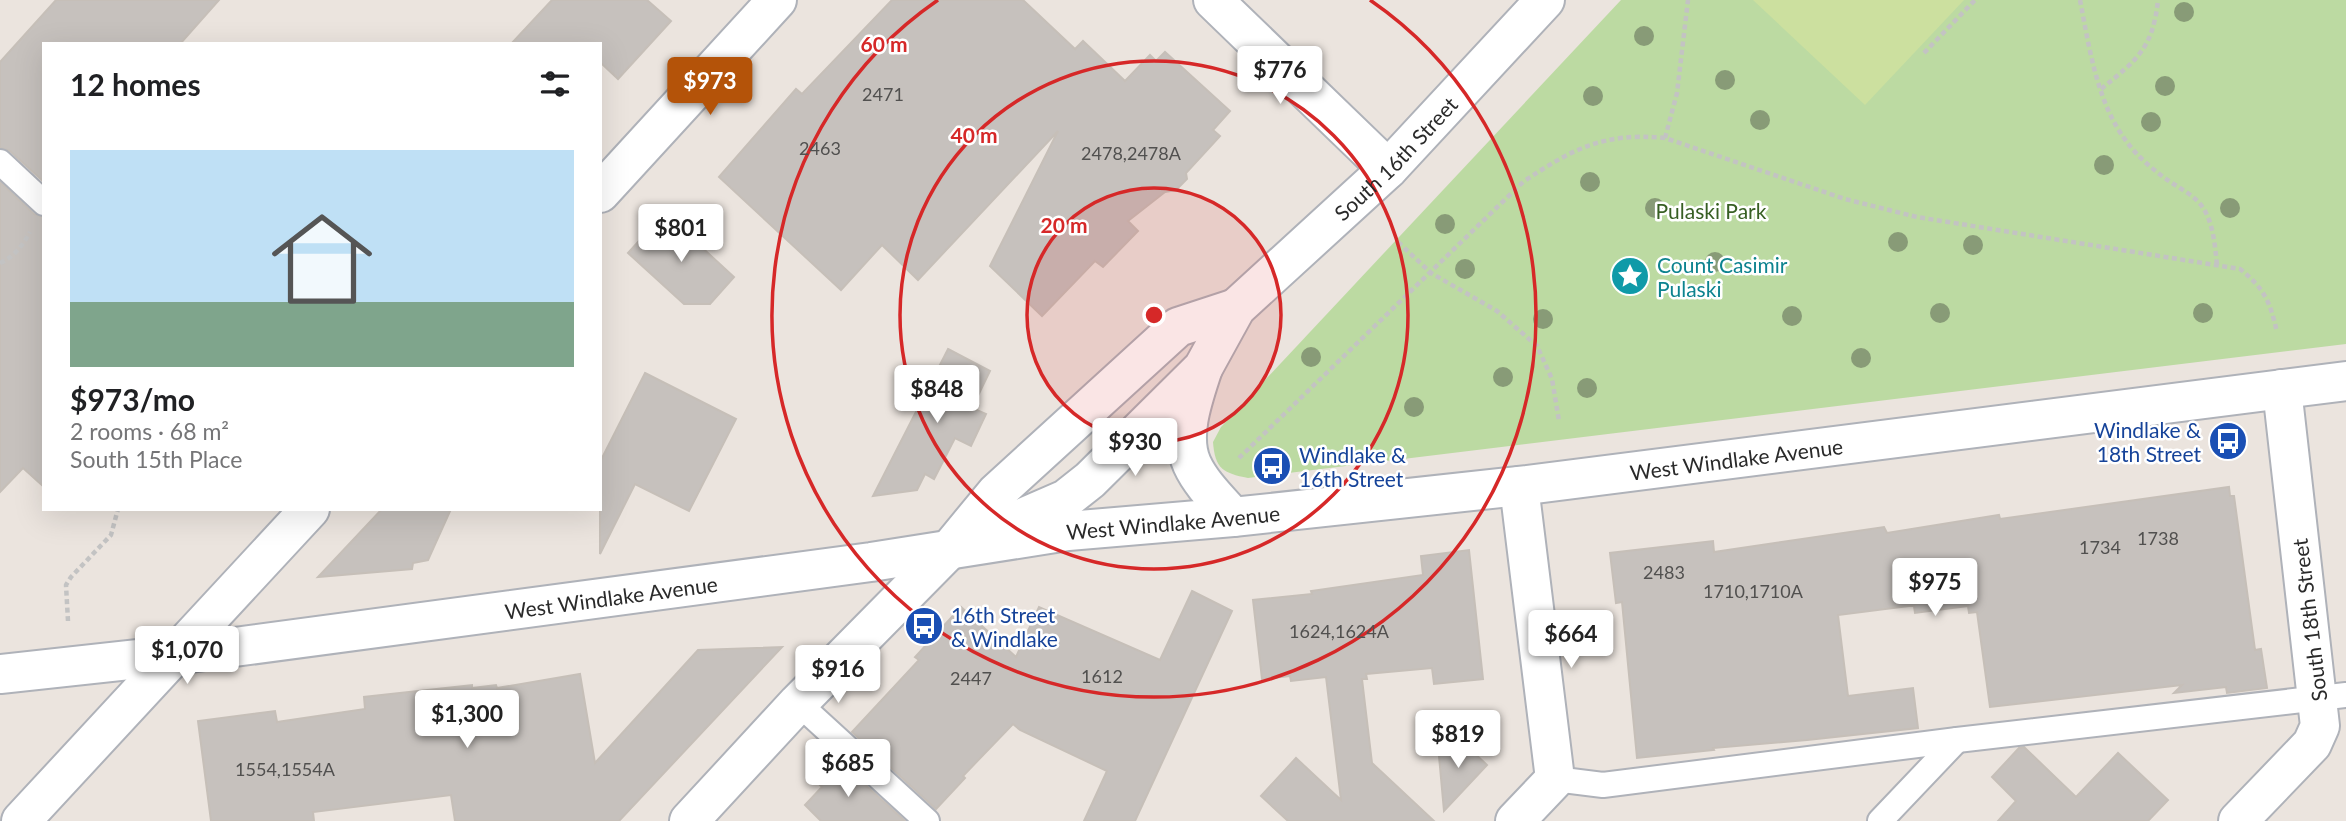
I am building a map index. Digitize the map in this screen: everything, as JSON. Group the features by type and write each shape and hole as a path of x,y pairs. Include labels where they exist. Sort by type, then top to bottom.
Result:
{"street":[{"path":"602,191 777,0"},
{"path":"1213,0 1388,169"},
{"name":"South 16th Street","path":"949,550 1066,499 1090,480 1203,368 1236,308 1388,169 1545,0"},
{"name":"South 16th Street","path":"689,821 798,703 949,550 996,493 1178,327 1236,308"},
{"path":"1203,368 1191,403 1188,445 1192,464 1233,517"},
{"name":"West Windlake Avenue","path":"0,674 175,655 949,550 1068,531 1233,517 1519,486 2346,381"},
{"name":"South 18th Street","path":"2238,821 2312,744 2332,696 2282,389"},
{"path":"1515,821 1555,779 1519,486"},
{"path":"21,821 308,511"}],"lane":[{"path":"0,162 42,201"},
{"path":"1555,779 1602,785 2332,696"},
{"path":"798,703 927,821"},
{"path":"1880,821 1957,740"}],"path":[{"path":"1665,138 1677,93 1688,0"},
{"path":"1924,53 1975,0"},
{"path":"2080,0 2093,66 2125,140 2142,160 2193,195 2206,211 2214,234 2217,265"},
{"path":"2101,89 2138,57 2152,37 2158,0"},
{"path":"1239,458 1523,182 1581,147 1602,140 1636,135 1665,138 1845,199 1917,217 2240,269 2256,282 2270,301 2277,332"},
{"path":"0,263 23,244 34,226"},
{"path":"1398,242 1431,273 1497,311 1537,345 1552,379 1559,421"},
{"path":"68,621 66,585 111,535 117,511"}],"green space":[{"name":"Pulaski Park","path":"1621,0 2346,0 2346,344 1248,478 1226,472 1218,464 1213,442 1221,427"},
{"path":"1753,0 1964,0 1865,105"}],"building":[{"path":"56,0 219,0 182,42 42,42 42,180 10,151 0,148 0,62"},
{"path":"552,0 647,0 671,21 618,79 602,64 602,42 513,42"},
{"path":"892,0 1023,0 1075,49 1083,41 1125,81 1150,55 1156,61 1165,52 1230,111 1213,130 1220,136 1186,173 1187,179 1176,190 1165,192 1128,221 1138,231 1103,267 1095,261 1042,316 990,266 1058,131 918,280 882,245 841,290 719,177 796,89 802,94"},
{"path":"0,182 34,214 42,216 42,485 23,468 0,492"},
{"path":"661,217 668,224 672,220 734,277 710,304 684,304 628,253"},
{"path":"948,349 990,371 972,408 986,414 971,446 955,438 934,479 925,474 917,490 873,496"},
{"path":"645,373 736,419 689,511 635,484 600,554 602,458"},
{"path":"2229,487 2230,496 2234,496 2255,650 2261,649 2267,688 2227,693 2226,687 2174,693 2182,685 1990,707 1977,612 1969,613 1968,606 1915,613 1914,606 1909,606 1838,615 1848,696 1913,688 1918,728 1637,758 1622,602 1616,603 1610,553 1713,541 1714,552 1884,527 1887,533 1999,515 2000,519"},
{"path":"380,511 450,511 428,560 413,563 412,569 318,577"},
{"path":"1469,550 1483,679 1434,684 1432,668 1366,674 1367,679 1362,679 1372,763 1434,821 1288,821 1261,796 1296,758 1341,800 1326,677 1291,681 1290,676 1262,679 1253,600 1312,594 1311,591 1423,575 1421,556"},
{"path":"1192,591 1232,611 1135,821 1084,821 1107,771 1020,730 1013,724 963,776 965,778 936,809 852,732 919,660 915,657 961,607 1016,657 1039,607 1160,660"},
{"path":"782,647 619,821 455,821 451,795 313,812 314,821 211,821 198,721 275,711 277,722 365,709 364,697 472,685 472,688 496,685 497,688 580,674 595,763 698,650"},
{"path":"1457,737 1487,765 1444,811 1439,756"},
{"path":"2024,747 2076,797 2118,753 2168,800 2148,821 1998,821 2016,801 1992,777 2019,748"},
{"path":"838,760 905,821 821,821 805,805 822,787 817,782"}],"place":[{"name":"Count Casimir Pulaski","path":"1630,276"},
{"name":"Windlake & 18th Street","path":"2228,441"},
{"name":"Windlake & 16th Street","path":"1272,466"},
{"name":"16th Street & Windlake","path":"924,626"}]}
